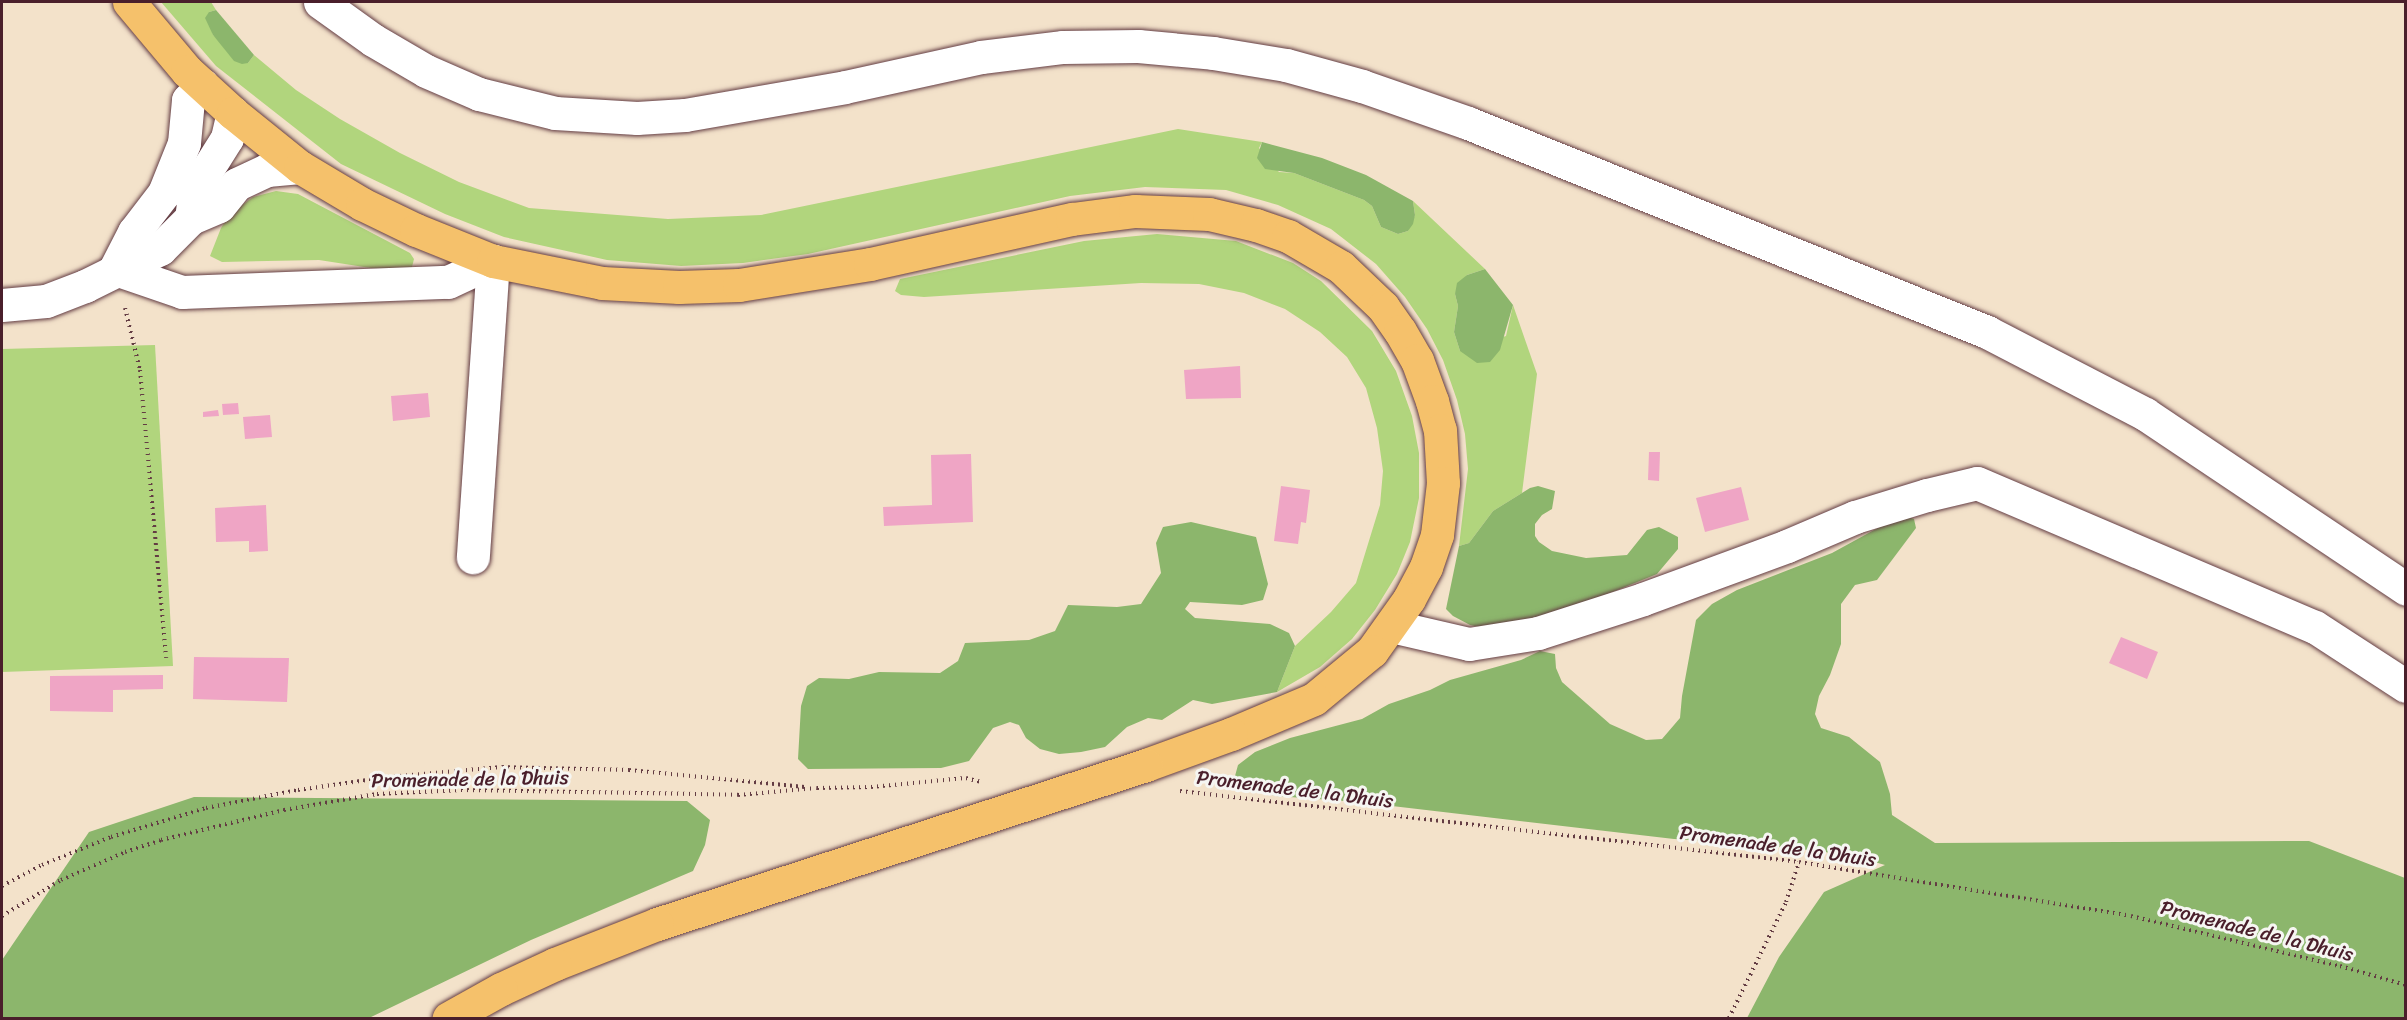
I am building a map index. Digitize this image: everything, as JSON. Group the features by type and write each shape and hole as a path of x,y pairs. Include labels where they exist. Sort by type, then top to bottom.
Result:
{"main road":[{"path":"129,2 202,85 300,167 380,213 493,261 602,283 679,287 739,285 870,264 1072,219 1135,211 1209,214 1256,225 1288,236 1317,250 1341,267 1383,307 1417,360 1440,430 1443,483 1437,535 1425,567 1391,626 1372,651 1314,699 1231,734 1146,765 657,924 555,964 501,989 449,1018"}],"street":[{"path":"320,2 373,40 426,71 479,94 555,113 637,118 685,115 845,87 981,57 1063,47 1138,46 1213,53 1286,65 1362,86 1468,123 1987,332 2145,414 2406,589"},
{"path":"115,269 134,232 164,193 184,143 188,100 202,85"},
{"path":"191,218 195,189 227,138 233,113"},
{"path":"2,305 46,301 85,286 115,269 160,249 191,218 219,206 237,184 267,170 300,167"},
{"path":"115,269 182,291 448,282 493,261 472,557"},
{"path":"1391,626 1469,644 1538,633 1643,599 1787,546 1855,517 1927,495 1977,483 2315,627 2406,686"}],"path":[{"path":"115,269 140,370 166,658"},
{"name":"Promenade de la Dhuis","path":"1146,765 1179,791 1799,862 2132,916 2340,966 2406,985"},
{"name":"Promenade de la Dhuis","path":"2,886 42,865 111,837 206,808 298,790 388,777 502,767 629,771 817,788"},
{"name":"Promenade de la Dhuis","path":"2,915 61,880 134,849 284,810 377,794 461,790 738,795 817,788 871,787 966,777 987,783"},
{"path":"1729,1018 1786,902 1799,862"}],"green space":[{"path":"161,2 211,2 216,10 209,12 213,35 248,63 254,55 296,90 340,119 400,153 459,182 529,208 668,219 761,215 1178,129 1262,142 1259,148 1279,172 1294,173 1364,200 1372,206 1381,227 1398,234 1408,231 1415,215 1413,201 1485,269 1467,275 1455,294 1458,306 1454,332 1460,351 1506,336 1513,305 1537,374 1522,493 1493,511 1469,543 1459,546 1468,469 1465,434 1457,400 1443,360 1427,329 1405,297 1376,264 1331,229 1278,205 1226,190 1145,187 1070,196 808,254 743,263 681,266 607,260 504,237 445,214 341,164 216,66"},
{"path":"216,10 254,55 248,63 242,64 234,61 213,35 205,18 209,12"},
{"path":"1262,142 1322,158 1366,175 1413,201 1415,215 1413,224 1408,231 1398,234 1381,227 1372,206 1364,200 1294,173 1265,169 1257,158"},
{"path":"276,191 298,194 410,253 414,259 411,271 403,273 319,260 222,262 210,256 221,228 230,214 253,197"},
{"path":"1157,234 1236,241 1293,263 1321,281 1372,331 1396,371 1412,416 1419,453 1419,498 1410,542 1397,574 1375,610 1352,639 1320,667 1277,692 1295,646 1331,612 1356,583 1380,505 1383,471 1377,428 1366,388 1347,357 1320,332 1285,309 1244,293 1199,284 1141,283 924,297 901,295 895,291 900,279 1084,241"},
{"path":"1485,269 1513,305 1500,350 1490,362 1477,363 1460,351 1454,332 1458,306 1455,294 1457,283 1467,275"},
{"path":"155,345 173,666 2,672 2,349"},
{"path":"1538,486 1555,491 1552,509 1542,515 1535,524 1535,536 1539,542 1552,551 1586,558 1627,555 1647,530 1659,527 1678,537 1678,549 1657,574 1541,621 1496,631 1470,625 1453,616 1446,609 1459,546 1469,543 1493,511 1530,488"},
{"path":"1906,516 1914,519 1916,528 1877,580 1855,585 1841,604 1841,644 1830,675 1819,696 1815,714 1821,728 1849,737 1880,762 1890,794 1892,815 1935,843 2309,841 2405,878 2405,1018 1747,1018 1779,957 1824,892 1885,865 1850,855 1757,844 1674,839 1358,802 1276,796 1244,788 1235,776 1238,765 1255,752 1290,738 1362,719 1389,704 1430,690 1450,680 1521,660 1540,651 1555,654 1556,668 1562,682 1610,724 1646,740 1662,739 1680,718 1696,620 1712,604 1737,590 1832,553 1896,518"},
{"path":"1191,522 1256,537 1268,584 1263,600 1242,605 1190,602 1185,609 1195,618 1270,624 1289,633 1295,646 1277,692 1212,704 1193,700 1162,720 1148,718 1127,727 1105,747 1081,752 1059,754 1040,749 1026,738 1019,725 1010,722 993,728 969,761 941,768 808,769 798,759 801,706 807,686 819,678 849,679 879,672 940,673 958,661 965,643 1029,640 1055,631 1068,605 1117,607 1141,604 1161,573 1156,543 1163,527"},
{"path":"194,797 687,801 710,820 705,845 693,871 531,940 369,1018 2,1018 2,960 89,832"}],"building":[{"path":"1240,366 1241,398 1186,399 1184,370"},
{"path":"428,393 430,417 393,421 391,396"},
{"path":"238,403 239,414 223,415 222,404"},
{"path":"218,410 219,416 203,417 203,412"},
{"path":"270,415 272,437 245,439 243,417"},
{"path":"1649,452 1660,452 1659,481 1648,480"},
{"path":"971,454 973,522 884,526 883,507 932,505 931,455"},
{"path":"1281,486 1310,490 1306,523 1301,522 1298,544 1274,541"},
{"path":"1741,487 1749,520 1705,532 1696,498"},
{"path":"266,505 268,551 249,552 249,541 216,542 215,508"},
{"path":"2121,637 2158,652 2147,679 2109,663"},
{"path":"194,657 289,658 287,702 193,699"},
{"path":"163,675 163,689 113,690 113,712 50,711 50,676"}]}
